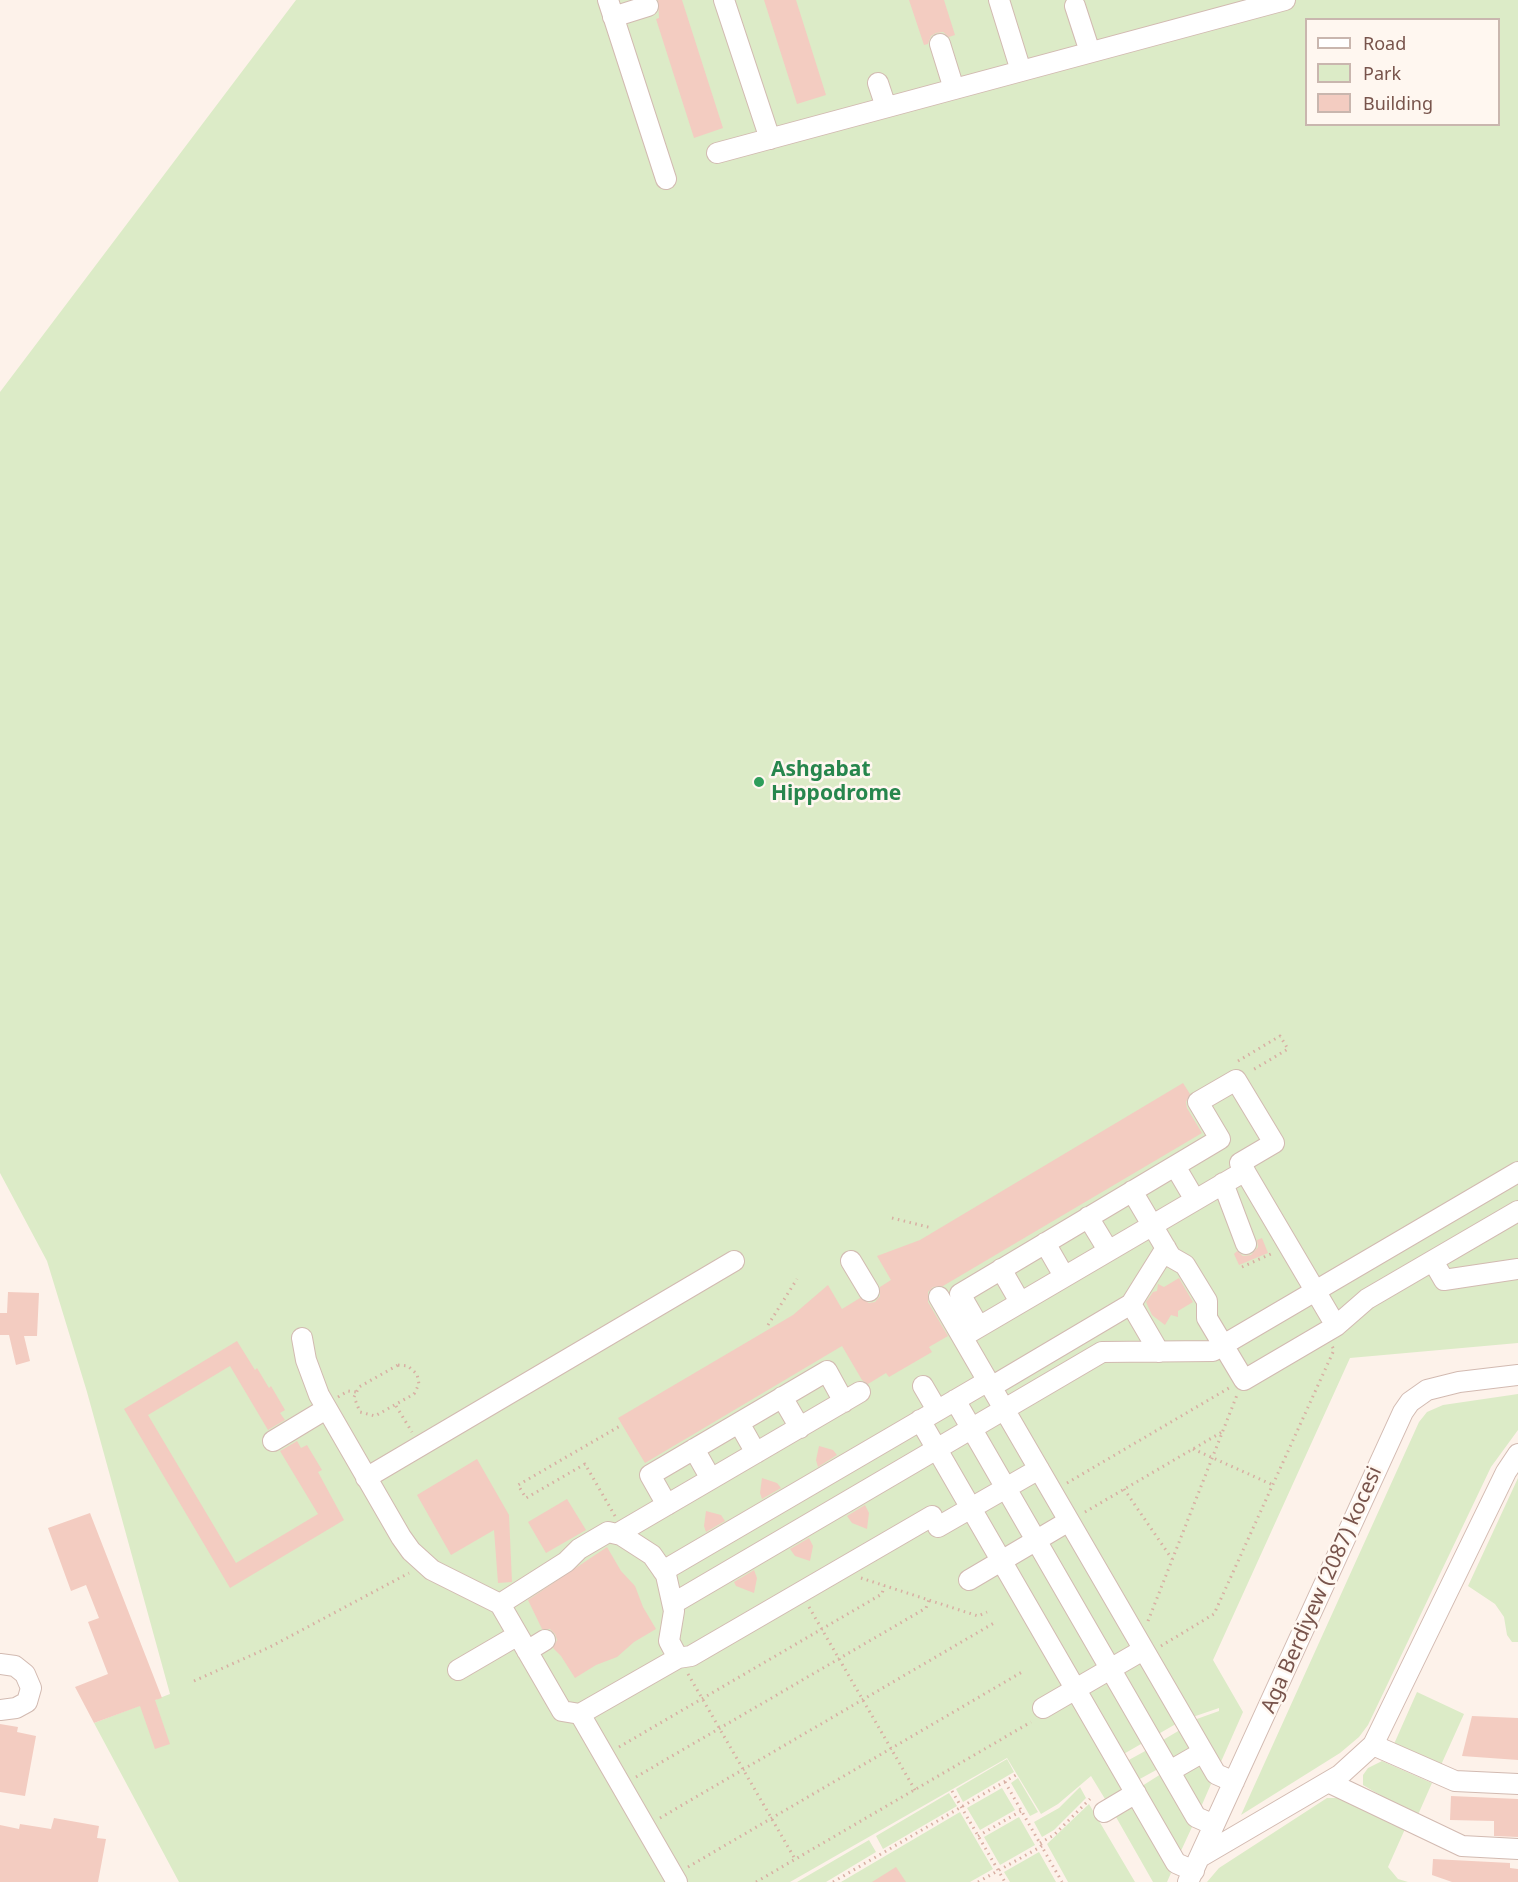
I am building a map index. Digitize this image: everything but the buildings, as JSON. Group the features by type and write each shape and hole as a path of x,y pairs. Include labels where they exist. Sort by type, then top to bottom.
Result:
{"street":[{"path":"724,0 770,139"},
{"path":"999,0 1021,71"},
{"path":"717,153 770,139 821,116 886,108 1090,52 1221,8 1285,0"},
{"path":"648,6 610,9 666,179"},
{"path":"1075,6 1090,52"},
{"path":"940,44 954,89"},
{"path":"878,83 886,108"},
{"path":"1234,1782 1216,1774 989,1384 970,1332 960,1294 1220,1139 1198,1102 1233,1073 1274,1143 1240,1163 1316,1291 1330,1329"},
{"path":"1174,1166 1195,1200"},
{"path":"970,1332 1245,1170"},
{"path":"674,1603 1102,1352 1213,1351 1518,1172"},
{"path":"1223,1183 1246,1244"},
{"path":"1132,1191 1171,1257 1185,1265 1191,1274 1207,1301 1207,1318 1244,1380 1330,1329 1367,1299 1513,1216"},
{"path":"1088,1217 1108,1250"},
{"path":"1045,1243 1064,1276"},
{"path":"663,1570 937,1410 989,1384 1131,1304 1166,1248"},
{"path":"1433,1260 1444,1280 1518,1269"},
{"path":"366,1478 734,1261"},
{"path":"851,1261 869,1291"},
{"path":"1001,1269 1020,1302"},
{"path":"1350,1270 1367,1299"},
{"path":"939,1297 970,1332"},
{"path":"1131,1304 1159,1352"},
{"path":"1089,1329 1102,1352"},
{"path":"303,1338 306,1360 326,1410 401,1537 424,1565 500,1604 562,1711 580,1714 678,1658 691,1656 845,1567 935,1522 971,1509 1039,1469"},
{"path":"500,1604 567,1562 579,1549 600,1536 608,1532 620,1532 667,1505 756,1453 800,1428 852,1397 827,1371 782,1397 650,1475 667,1505"},
{"name":"Aga Berdiyew (2087) kocesi","path":"1194,1870 1407,1407 1419,1394 1437,1387 1518,1375"},
{"path":"923,1386 937,1410"},
{"path":"782,1397 800,1428"},
{"path":"955,1400 1197,1817 1214,1825"},
{"path":"273,1441 326,1410"},
{"path":"920,1420 1176,1863 1194,1870 1340,1775 1373,1745 1506,1472 1518,1454"},
{"path":"739,1423 756,1453"},
{"path":"694,1449 711,1479"},
{"path":"969,1580 1069,1521"},
{"path":"620,1532 642,1547 663,1570 674,1603 674,1623 669,1641 678,1658"},
{"path":"458,1670 523,1643 545,1640"},
{"path":"1041,1713 1142,1647"},
{"path":"0,1664 15,1666 25,1674 31,1688 27,1702 16,1708 0,1710"},
{"path":"580,1714 679,1877"},
{"path":"1373,1745 1455,1781 1518,1784"},
{"path":"1170,1771 1203,1752"},
{"path":"1328,1782 1461,1846 1518,1849"},
{"path":"1099,1805 1136,1793"}],"path":[{"path":"1280,1036 1288,1049 1233,1073 1280,1036"},
{"path":"892,1218 932,1228"},
{"path":"1242,1267 1288,1245"},
{"path":"768,1325 797,1279"},
{"path":"1244,1380 1143,1632 1142,1647 1214,1614 1334,1350 1330,1329"},
{"path":"403,1365 417,1374 419,1384 414,1394 396,1406 369,1417 356,1408 354,1397 363,1383 392,1367 403,1365"},
{"path":"1052,1492 1244,1380"},
{"path":"396,1406 420,1446"},
{"path":"620,1426 518,1485 526,1498 585,1464 620,1532"},
{"path":"1069,1521 1223,1431"},
{"path":"1193,1449 1273,1485"},
{"path":"1124,1489 1172,1559"},
{"path":"194,1681 270,1647 424,1565"},
{"path":"845,1567 849,1575 978,1616 987,1611"},
{"path":"611,1752 882,1594 884,1586"},
{"path":"801,1593 915,1790"},
{"path":"628,1782 926,1608 929,1600"},
{"path":"652,1823 994,1623"},
{"path":"678,1658 795,1859"},
{"path":"679,1877 771,1818 1022,1672"},
{"path":"756,1882 915,1790 1041,1713"},
{"path":"833,1882 1016,1775"},
{"path":"1005,1782 1062,1882"},
{"path":"952,1791 1005,1882"},
{"path":"978,1882 1041,1845 1099,1805"},
{"path":"978,1836 1021,1811"}],"green space":[{"name":"Ashgabat Hippodrome","path":"296,0 1518,0 1518,1343 1350,1358 1213,1660 1243,1712 1220,1764 1194,1720 1219,1711 1219,1708 1181,1721 1108,1763 1123,1789 1105,1799 1091,1776 1058,1804 1041,1814 1007,1758 790,1882 179,1882 94,1723 170,1694 87,1392 47,1261 0,1173 0,392"},
{"path":"1518,1394 1518,1430 1491,1467 1368,1725 1359,1737 1340,1753 1241,1815 1419,1422 1427,1412 1443,1405"},
{"path":"1518,1478 1518,1642 1512,1642 1507,1635 1504,1617 1495,1604 1468,1586"},
{"path":"1417,1692 1464,1714 1441,1765 1394,1744"},
{"path":"1180,1730 1191,1749 1174,1759 1163,1740"},
{"path":"1147,1750 1158,1769 1138,1780 1127,1761"},
{"path":"1007,1759 1014,1772 963,1802 956,1789"},
{"path":"1382,1761 1432,1783 1417,1817 1363,1785 1363,1775 1368,1768"},
{"path":"1199,1763 1211,1784 1201,1807 1182,1773"},
{"path":"1161,1774 1192,1827 1180,1853 1142,1786"},
{"path":"1018,1778 1038,1812 1030,1816 1011,1783"},
{"path":"1080,1787 1086,1798 1054,1830 1042,1837 1034,1822 1059,1808"},
{"path":"1002,1788 1015,1810 980,1830 967,1808"},
{"path":"949,1793 957,1806 883,1849 876,1836"},
{"path":"1327,1798 1341,1798 1405,1829 1388,1867 1398,1879 1408,1882 1207,1882 1219,1868"},
{"path":"1089,1804 1135,1882 1068,1882 1047,1844"},
{"path":"1133,1807 1171,1873 1167,1882 1153,1882 1116,1817"},
{"path":"960,1812 993,1869 970,1882 841,1882"},
{"path":"1019,1817 1035,1845 1000,1865 984,1837"},
{"path":"869,1840 876,1852 826,1882 797,1882"},
{"path":"1039,1852 1056,1882 1010,1882 1004,1872"}],"place":[{"name":"Ashgabat Hippodrome","path":"759,782"}]}
